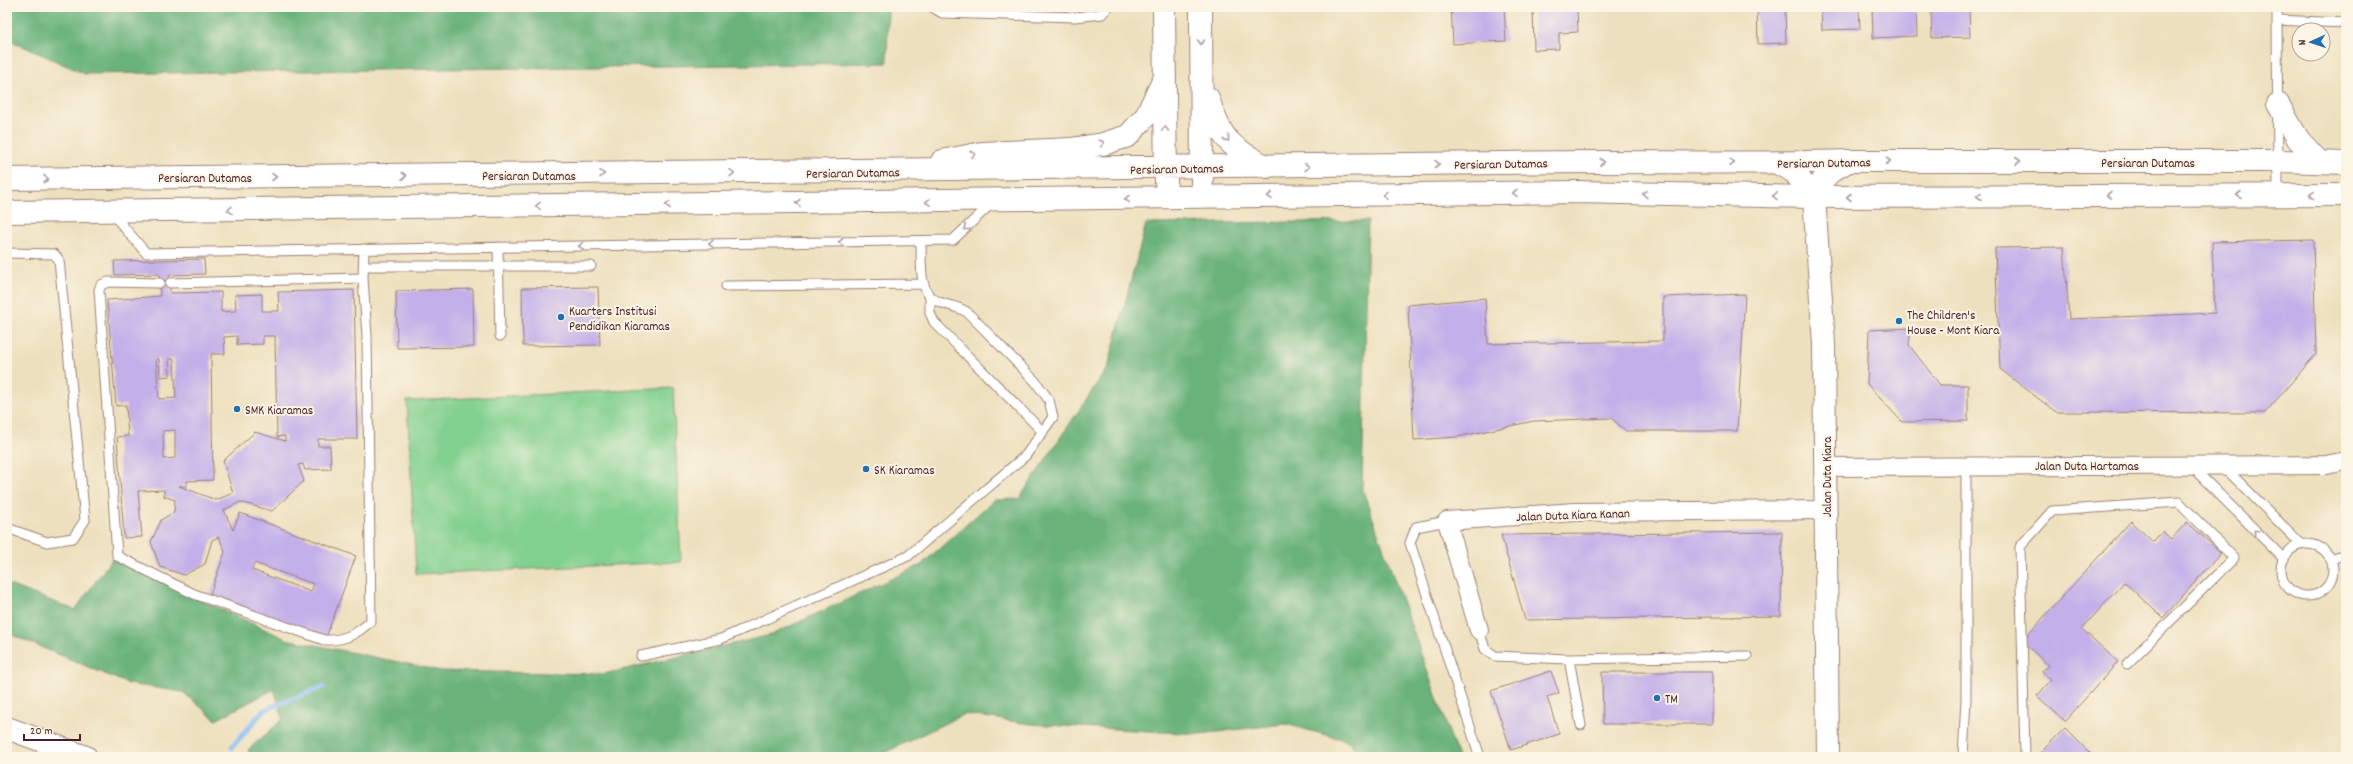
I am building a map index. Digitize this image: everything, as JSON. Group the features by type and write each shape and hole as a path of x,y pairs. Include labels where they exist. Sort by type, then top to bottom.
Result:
{"main road":[{"path":"1164,7 1166,198"},
{"path":"1201,7 1202,198"},
{"path":"894,171 982,153 1071,149 1103,144 1128,136 1146,116 1165,77"},
{"path":"1201,78 1217,126 1236,150 1268,167"},
{"path":"2278,104 2298,139 2319,162"},
{"name":"Persiaran Dutamas","path":"7,179 1202,168 1563,161 1779,164 1849,161 2278,161 2346,163"},
{"path":"1814,197 1821,180 1833,168 1849,161"},
{"path":"1779,164 1794,172 1814,197"},
{"path":"7,212 995,201 1576,192 1814,197 2346,196"},
{"name":"Jalan Duta Kiara","path":"1814,197 1824,344 1827,466 1819,510 1828,757"},
{"path":"7,728 86,757"}],"street":[{"name":"Jalan Duta Hartamas","path":"1827,466 2190,464 2326,465 2346,461"},
{"name":"Jalan Duta Kiara Kanan","path":"1447,522 1575,512 1819,510"},
{"path":"1447,522 1478,630"}],"lane":[{"path":"932,7 942,14 1074,16 1102,14 1108,7"},
{"path":"2277,7 2278,195"},
{"path":"2277,20 2346,23"},
{"path":"111,211 146,253 953,240 995,201"},
{"path":"641,656 721,639 908,556 1026,455 1043,432 1053,416 1053,410 1049,400 1035,381 967,312 957,306 938,302 930,297 924,288 921,241"},
{"path":"498,247 500,336"},
{"path":"160,283 108,282 101,285 99,290 117,556 194,594 324,640 333,641 350,637 371,621 367,336 363,278 364,249"},
{"path":"7,253 54,254 59,260 85,520 73,538 47,542 7,528"},
{"path":"364,266 591,266"},
{"path":"170,283 363,278"},
{"path":"726,286 924,284"},
{"path":"930,297 930,313 934,322 1043,432"},
{"path":"2190,464 2284,559"},
{"path":"2222,465 2301,544"},
{"path":"1963,757 1966,699 1966,466"},
{"path":"2025,757 2020,547 2052,511 2179,502 2234,558 2127,664"},
{"path":"1447,522 1416,527 1410,543 1480,757"},
{"path":"2301,544 2318,546 2331,558 2333,568 2330,584 2317,595 2309,597 2301,596 2287,587 2281,572 2284,559 2292,548 2301,544"},
{"path":"2331,558 2346,554"},
{"path":"1478,630 1485,649 1496,656 1569,659 1747,656"},
{"path":"1569,659 1581,725"}],"green space":[{"path":"7,7 888,7 887,63 85,74 7,39"},
{"path":"1368,221 1362,488 1458,757 1362,757 1349,741 1285,724 1199,734 1030,724 964,714 876,757 251,757 248,750 283,719 274,689 216,720 183,692 129,684 7,633 7,584 75,610 112,559 286,639 442,671 604,674 771,635 921,565 994,500 1019,499 1108,367 1146,224"},
{"path":"673,388 681,562 416,574 407,401"}],"building":[{"path":"1451,7 1504,7 1506,41 1453,44"},
{"path":"1533,7 1577,7 1578,32 1559,33 1559,49 1534,50"},
{"path":"1757,7 1805,7 1805,10 1785,11 1786,43 1758,44"},
{"path":"1821,7 1859,7 1860,29 1822,30"},
{"path":"1872,7 1916,7 1917,36 1873,38"},
{"path":"1931,7 1969,7 1970,37 1932,38"},
{"path":"2313,240 2316,354 2265,413 2056,412 2000,369 1995,248 2064,247 2069,319 2215,313 2212,242"},
{"path":"204,259 205,274 169,275 170,293 221,292 221,312 236,311 235,295 262,294 262,311 279,311 278,292 354,290 357,439 318,439 318,446 330,446 331,469 305,470 303,464 298,465 304,481 272,511 240,502 224,510 233,530 240,513 356,556 325,640 209,597 225,552 219,537 212,540 205,564 184,575 160,567 151,542 161,520 174,512 175,500 164,496 164,490 138,491 142,537 124,538 117,437 128,436 126,405 116,406 107,300 160,296 159,274 115,275 114,261","holes":["237,336 237,345 263,344 263,336 275,336 277,437 285,436 285,441 255,432 223,461 233,493 216,500 179,486 187,486 187,481 213,480 211,354 225,354 224,337","156,359 159,359 160,377 170,376 169,359 174,359 176,398 159,399","175,430 175,458 164,459 163,431","254,563 314,584 311,592 252,570"]},
{"name":"Kuarters Institusi Pendidikan Kiaramas","path":"598,287 600,345 523,346 522,288"},
{"path":"473,289 474,347 397,348 396,291"},
{"path":"1745,294 1737,431 1626,431 1611,418 1534,421 1457,437 1414,440 1408,305 1485,298 1488,344 1663,341 1663,297"},
{"path":"1911,328 1909,345 1940,385 1968,385 1968,421 1902,422 1867,384 1869,330"},
{"path":"2131,521 2153,542 2162,531 2171,539 2187,522 2221,553 2163,618 2124,582 2082,629 2118,662 2065,721 2037,696 2051,680 2042,672 2048,665 2022,641"},
{"path":"1782,532 1781,616 1525,620 1501,535"},
{"path":"1551,671 1559,693 1547,697 1559,734 1511,750 1491,691"},
{"name":"TM","path":"1602,672 1712,672 1712,724 1603,724"},
{"path":"2065,728 2094,757 2036,757"}],"waterway":[{"path":"232,747 264,710 323,687"}],"place":[{"name":"Kuarters Institusi Pendidikan Kiaramas","path":"561,317"},
{"name":"The Children's House - Mont Kiara","path":"1899,321"},
{"name":"SMK Kiaramas","path":"237,409"},
{"name":"SK Kiaramas","path":"866,469"},
{"name":"TM","path":"1657,698"}]}
